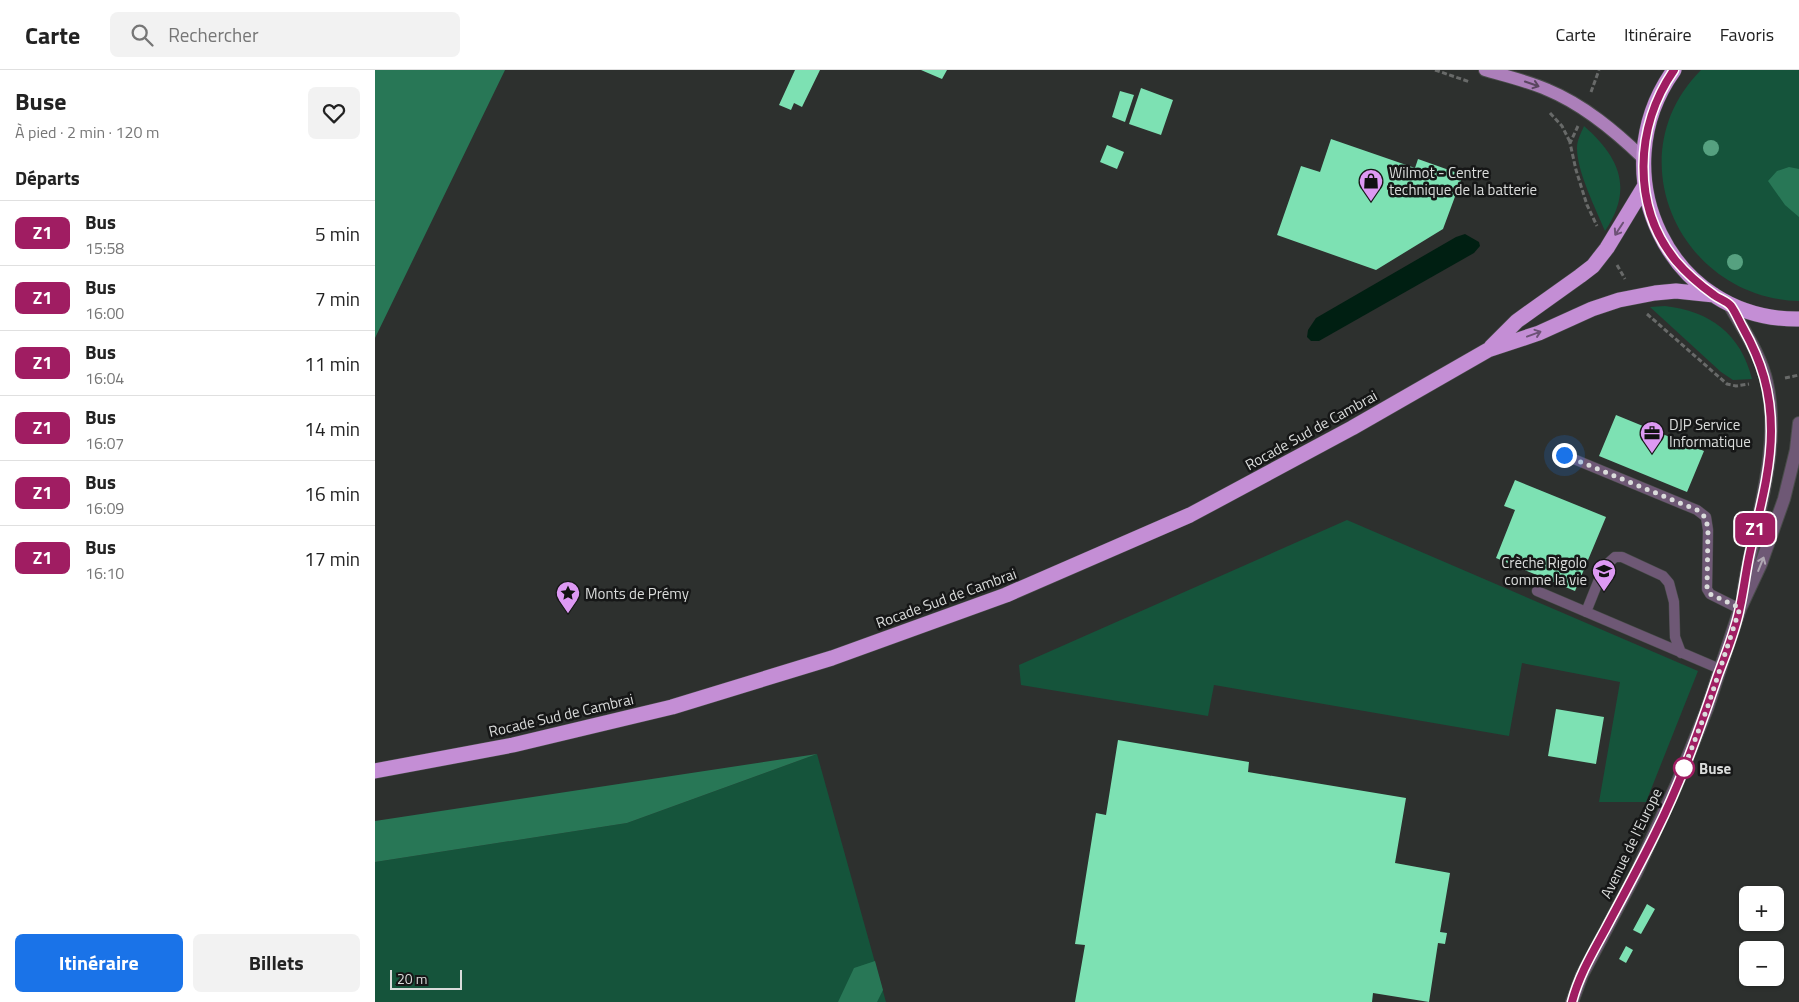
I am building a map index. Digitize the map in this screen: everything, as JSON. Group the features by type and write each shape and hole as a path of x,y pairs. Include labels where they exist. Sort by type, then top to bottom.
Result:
{"highway":[{"path":"1674,70 1651,112 1643,158 1644,187 1650,213 1661,237 1675,260 1693,279 1729,304 1769,317 1799,319"},
{"name":"Rocade Sud de Cambrai","path":"1488,350 1517,321 1593,266 1607,248 1644,187"},
{"name":"Rocade Sud de Cambrai","path":"375,771 513,745 672,707 832,658 1006,595 1190,515 1352,428 1488,350 1539,333 1592,310 1636,296 1675,291 1714,295"}],"main road":[{"path":"1485,70 1550,90 1585,110 1611,129 1643,158"}],"street":[{"name":"Avenue de l'Europe","path":"1729,304 1755,349 1767,382 1770,405 1770,441 1765,485 1748,560 1740,608"},
{"name":"Avenue de l'Europe","path":"1572,1002 1575,989 1588,962 1658,829 1691,748 1740,608 1761,564 1784,499 1796,450 1799,423"}],"lane":[{"path":"1564,455 1697,510 1702,514 1706,518 1708,530 1707,589 1710,594 1740,608"},
{"path":"1586,612 1604,568 1615,558 1622,556 1663,576 1669,583 1674,602 1675,637 1681,653"},
{"path":"1537,591 1720,669"}],"path":[{"path":"1435,70 1472,83"},
{"path":"1570,143 1585,110 1599,70"},
{"path":"1546,110 1563,126 1570,143 1587,205 1607,248 1648,316 1727,384 1736,386 1799,375"}],"green space":[{"path":"375,70 505,70 375,338"},
{"path":"1701,70 1799,70 1799,301 1757,294 1721,276 1693,249 1673,217 1663,180 1663,142 1676,104"},
{"path":"1584,126 1606,149 1619,174 1619,201 1605,231 1588,190 1578,158 1578,142"},
{"path":"1789,167 1799,169 1799,217 1785,205 1768,181 1777,171"},
{"path":"1665,306 1696,313 1709,319 1732,337 1747,363 1752,379 1733,380 1721,372 1650,307"},
{"path":"1347,520 1698,671 1646,802 1599,802 1620,682 1522,663 1509,736 1214,685 1208,716 1021,685 1019,665"},
{"path":"817,754 886,1002 375,1002 375,862 627,823"},
{"path":"817,754 627,823 375,862 375,821"},
{"path":"875,961 883,990 877,1002 838,1002 854,968"}],"shaded area":[{"path":"1465,234 1479,242 1480,246 1474,253 1319,341 1311,341 1307,337 1308,330 1316,318 1456,237"}],"building":[{"path":"795,70 820,70 802,107 794,103 791,110 779,105"},
{"path":"921,70 947,70 942,79"},
{"path":"1141,88 1173,100 1161,135 1129,124"},
{"path":"1120,91 1134,95 1125,122 1112,117"},
{"name":"Wilmot - Centre technique de la batterie","path":"1331,139 1415,168 1418,159 1463,175 1443,229 1376,270 1277,235 1301,166 1320,172"},
{"path":"1107,145 1124,152 1117,169 1100,162"},
{"name":"DJP Service Informatique","path":"1616,415 1704,451 1687,492 1599,456"},
{"path":"1515,480 1606,517 1575,591 1496,558 1515,510 1504,506"},
{"path":"1556,709 1604,717 1596,764 1548,756"},
{"path":"1118,740 1249,762 1248,772 1406,798 1395,863 1450,873 1440,932 1447,933 1445,944 1438,943 1429,1002 1373,993 1372,1002 1075,1002 1085,945 1075,944 1096,813 1106,815"},
{"path":"1647,904 1655,909 1641,934 1633,930"},
{"path":"1626,946 1633,950 1626,963 1619,959"}],"bus line":[{"name":"Z1","path":"1572,1002 1575,989 1588,962 1658,829 1707,709 1740,608 1748,560 1765,485 1771,432 1767,382 1755,349 1729,304 1693,279 1675,260 1661,237 1650,213 1644,187 1643,158 1647,127 1657,98 1674,70"}],"place":[{"name":"Wilmot - Centre technique de la batterie","path":"1371,202"},
{"name":"DJP Service Informatique","path":"1652,454"},
{"name":"Crèche Rigolo comme la vie","path":"1604,592"},
{"name":"Monts de Prémy","path":"568,614"},
{"name":"Buse","path":"1684,768"}],"route":[{"path":"1564,455 1697,510 1706,518 1708,530 1707,589 1710,594 1740,608 1707,709 1684,768"}]}
